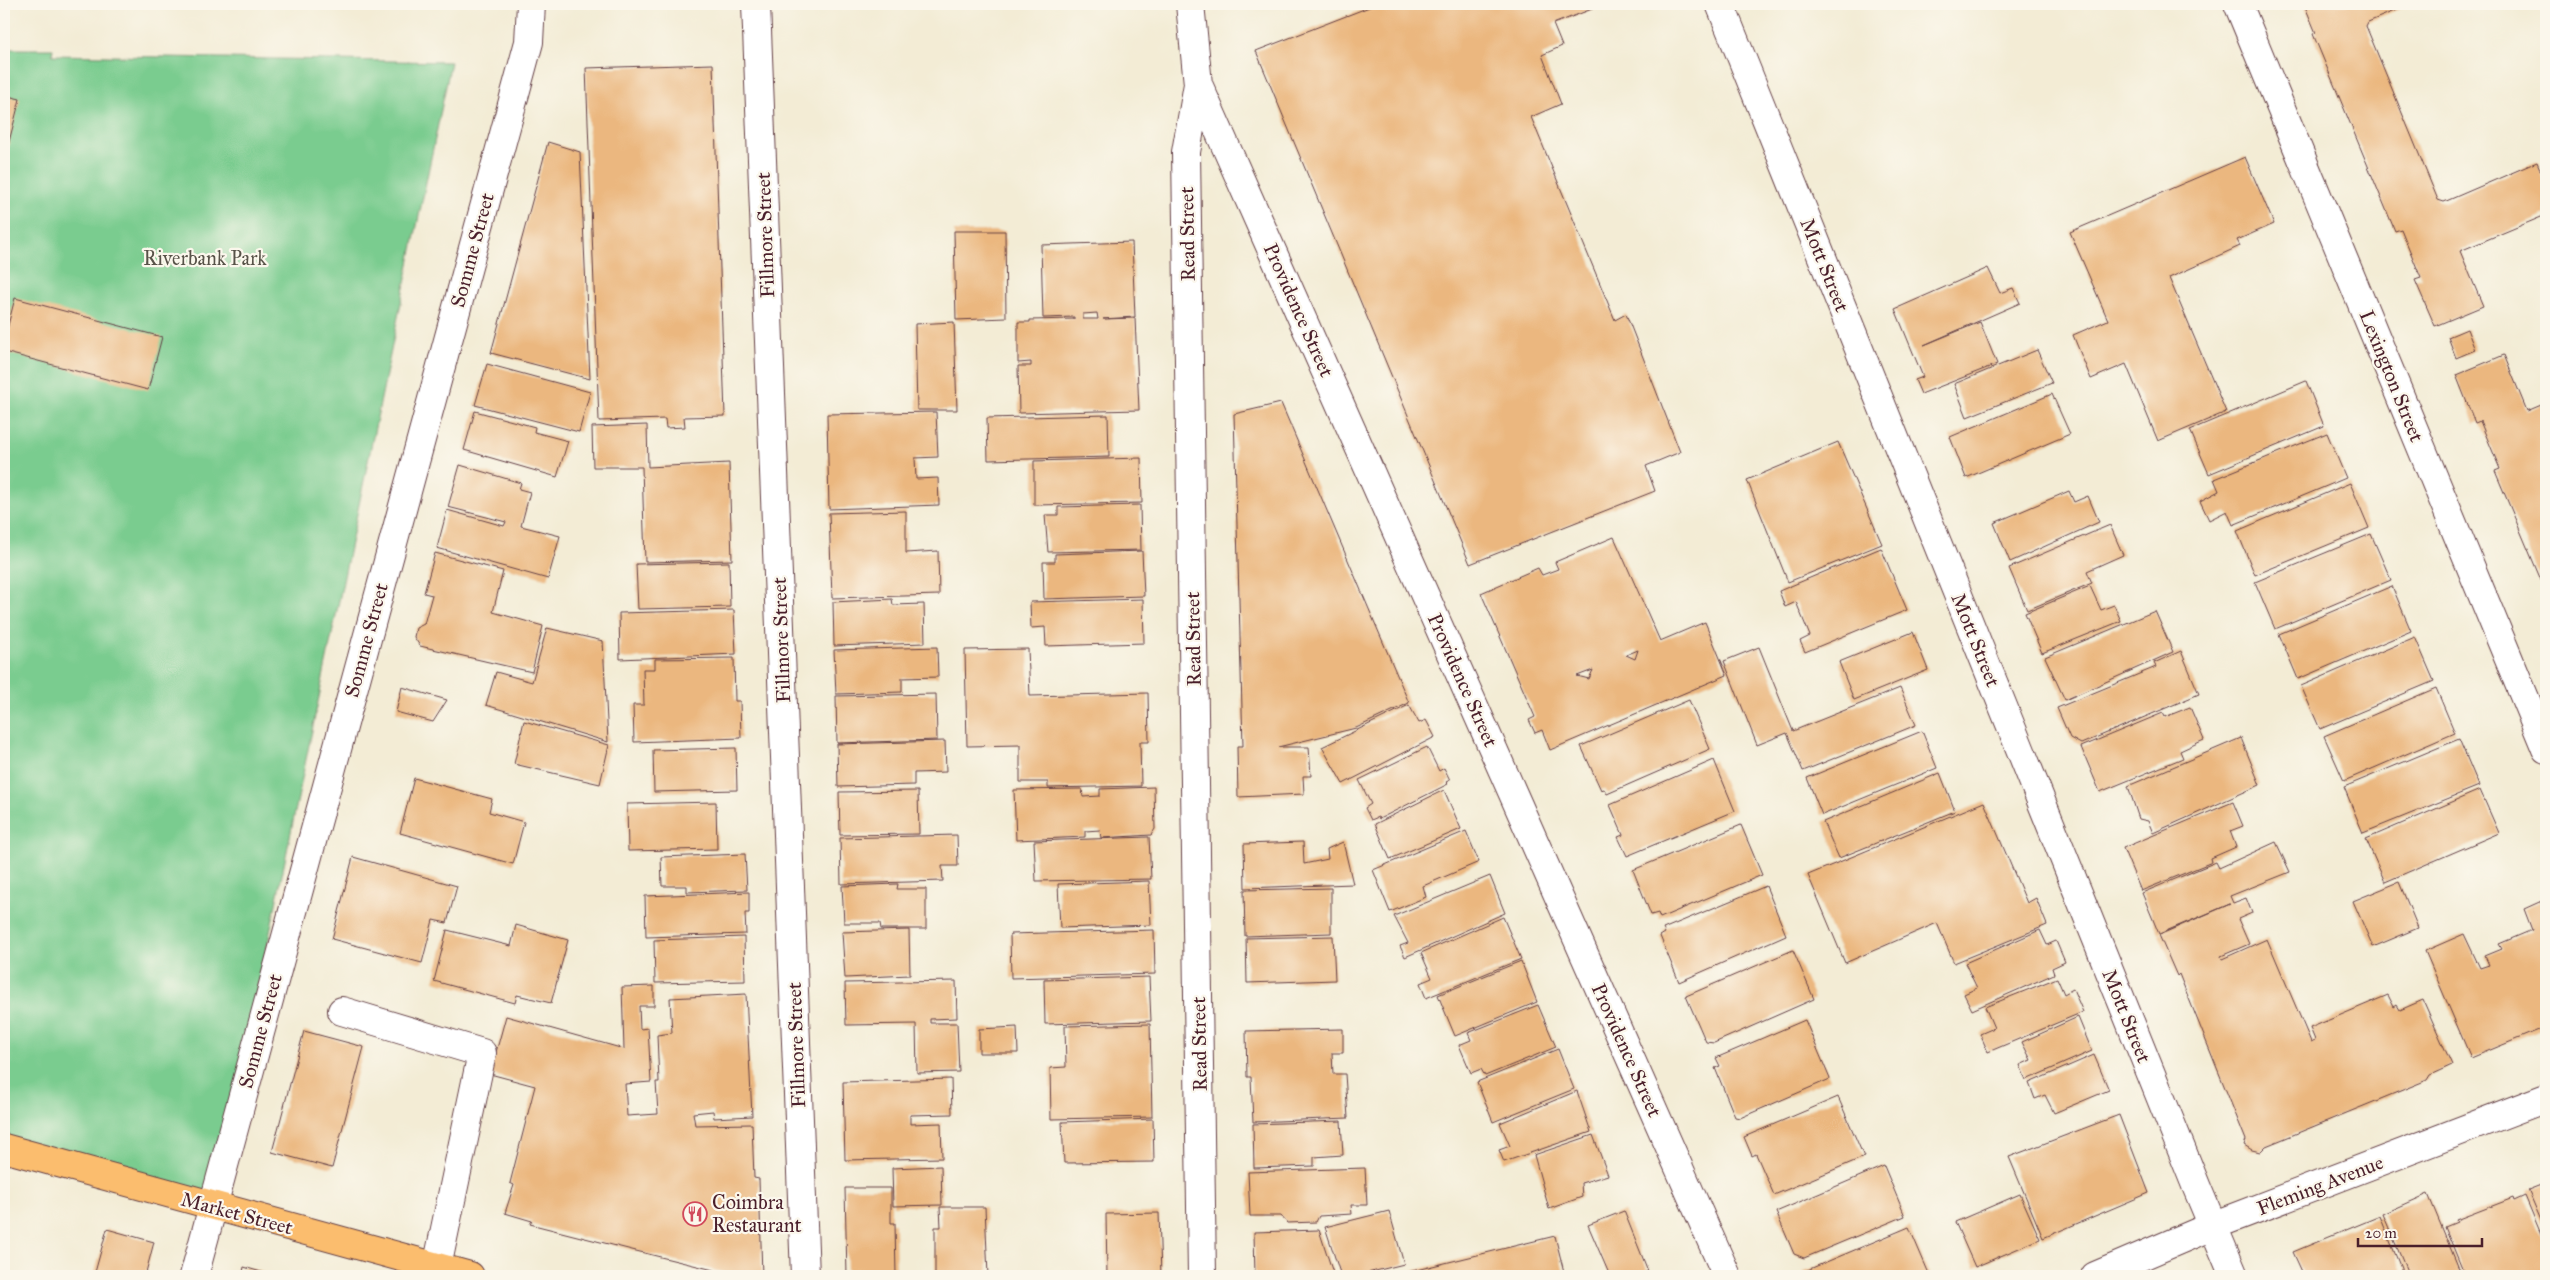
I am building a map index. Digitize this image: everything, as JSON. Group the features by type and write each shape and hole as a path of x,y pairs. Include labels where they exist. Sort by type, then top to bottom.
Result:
{"main road":[{"name":"Market Street","path":"4,1148 213,1207 470,1276"}],"street":[{"name":"Somme Street","path":"194,1276 528,42 531,4"},
{"name":"Fillmore Street","path":"756,4 805,1276"},
{"name":"Read Street","path":"1190,4 1198,84 1186,152 1202,1276"},
{"name":"Mott Street","path":"1720,4 2212,1226 2234,1276"},
{"name":"Lexington Street","path":"2238,4 2546,749"},
{"name":"Providence Street","path":"1198,84 1727,1276"},
{"path":"342,1011 482,1053 438,1267"},
{"name":"Fleming Avenue","path":"2096,1276 2212,1226 2546,1098"}],"green space":[{"name":"Riverbank Park","path":"4,49 53,49 52,55 451,62 213,1207 4,1139"}],"building":[{"path":"1377,4 1605,4 1553,24 1562,46 1542,55 1561,104 1531,117 1615,320 1626,314 1680,452 1646,466 1655,491 1470,564 1256,51"},
{"path":"2304,4 2411,4 2368,22 2366,26 2438,200 2444,202 2537,162 2546,184 2546,215 2460,251 2483,306 2435,326 2415,280 2421,278 2401,229 2395,231 2313,34 2316,33"},
{"path":"713,64 725,416 684,417 685,427 666,428 665,419 599,421 586,68"},
{"path":"4,95 20,99 4,161"},
{"path":"548,142 580,152 590,379 491,353"},
{"path":"2245,157 2274,224 2237,240 2240,246 2169,278 2226,412 2158,441 2126,364 2091,379 2073,335 2108,320 2070,232"},
{"path":"954,231 1005,231 1006,318 956,320"},
{"path":"1132,242 1135,317 1103,319 1135,318 1139,410 1019,413 1018,366 1031,366 1031,362 1018,363 1018,322 1074,319 1074,317 1043,318 1041,245","holes":["1097,313 1098,319 1083,319 1083,314"]},
{"path":"1988,268 2000,293 2013,288 2020,303 1924,345 1980,322 1997,364 1921,394 1915,380 1923,377 1895,309"},
{"path":"15,298 162,337 148,390 4,352 4,341"},
{"path":"954,322 957,410 917,410 915,324"},
{"path":"2467,329 2475,350 2456,358 2448,337"},
{"path":"2037,350 2052,383 1967,417 1954,384"},
{"path":"2504,355 2527,411 2546,403 2546,592 2495,471 2500,469 2480,421 2475,423 2456,375"},
{"path":"487,364 590,392 579,432 475,405"},
{"path":"2306,381 2324,426 2209,474 2190,430"},
{"path":"2052,394 2070,434 1966,478 1950,437"},
{"path":"1281,403 1409,703 1356,728 1278,747 1309,747 1311,776 1303,776 1304,794 1238,797 1237,746 1243,746 1234,414"},
{"path":"475,411 535,427 534,432 568,441 557,477 464,450"},
{"path":"936,412 938,457 915,458 916,479 938,478 939,505 829,509 827,414"},
{"path":"1108,415 1109,457 988,460 987,418"},
{"path":"647,425 648,467 729,463 732,560 645,562 642,467 593,467 592,427"},
{"path":"2327,433 2346,478 2233,525 2227,511 2209,520 2200,501 2219,491 2214,479"},
{"path":"1838,442 1882,544 1788,582 1747,480"},
{"path":"1141,458 1142,503 1034,505 1034,461"},
{"path":"460,465 521,483 519,489 530,492 521,526 560,536 548,579 437,548 447,510 504,526 506,522 448,507"},
{"path":"2350,483 2369,528 2255,575 2237,531"},
{"path":"2069,491 2074,502 2088,496 2099,522 2010,562 1994,523"},
{"path":"1140,505 1141,550 1048,552 1045,515 1058,515 1058,507"},
{"path":"906,511 906,553 938,551 939,595 832,598 829,513"},
{"path":"2110,525 2123,555 2087,571 2092,583 2027,610 2009,568"},
{"path":"2371,534 2391,580 2275,629 2255,582"},
{"path":"1614,537 1660,641 1705,622 1727,675 1550,750 1542,730 1535,733 1529,720 1535,717 1481,593 1538,568 1542,575 1558,569 1555,562","holes":["1638,650 1635,659 1626,655","1593,670 1589,679 1577,676"]},
{"path":"1881,548 1907,610 1805,652 1800,641 1810,636 1796,602 1785,607 1779,591"},
{"path":"1142,551 1144,596 1044,599 1043,562 1055,562 1055,554"},
{"path":"435,553 503,571 493,612 543,626 532,672 420,646 414,637 416,628 424,624 432,595 424,593"},
{"path":"729,562 730,607 638,609 636,564"},
{"path":"2090,586 2101,610 2114,605 2121,621 2042,653 2025,613"},
{"path":"2392,586 2411,631 2298,679 2279,634"},
{"path":"892,599 893,605 924,604 925,643 834,646 833,602"},
{"path":"1143,599 1144,643 1046,646 1045,627 1031,628 1030,602"},
{"path":"734,610 736,654 620,659 619,613"},
{"path":"2155,611 2173,652 2065,700 2045,657"},
{"path":"547,628 603,641 608,742 486,705 496,672 532,682"},
{"path":"1913,632 1928,670 1854,700 1839,662"},
{"path":"2415,637 2434,681 2320,729 2301,686"},
{"path":"937,647 938,677 902,678 902,692 836,694 834,650"},
{"path":"1759,647 1793,731 1900,688 1916,725 1803,771 1787,733 1757,745 1724,661"},
{"path":"1028,649 1030,696 1148,693 1149,742 1140,742 1141,786 1048,788 1048,782 1020,782 1020,745 967,746 965,650"},
{"path":"2181,651 2199,694 2081,744 2070,738 2057,708 2156,667 2154,663"},
{"path":"734,658 735,701 740,701 741,738 634,742 633,705 644,705 643,669 655,669 655,659"},
{"path":"402,687 447,700 433,722 396,712"},
{"path":"2436,688 2455,733 2344,781 2324,736"},
{"path":"936,694 937,740 837,743 836,696"},
{"path":"1689,700 1710,749 1607,794 1604,789 1601,790 1581,746"},
{"path":"1409,705 1419,723 1426,720 1435,737 1343,784 1322,747"},
{"path":"2190,707 2204,740 2180,751 2183,758 2100,792 2081,747 2163,713 2165,717"},
{"path":"524,721 609,745 600,784 514,764"},
{"path":"1922,731 1937,768 1822,815 1807,778"},
{"path":"2241,738 2260,785 2153,833 2148,821 2139,819 2128,786"},
{"path":"2459,739 2479,786 2363,833 2344,787"},
{"path":"945,741 946,772 914,773 914,785 838,787 837,744"},
{"path":"1427,747 1439,771 1444,768 1450,780 1446,782 1448,784 1379,819 1378,817 1371,820 1365,808 1371,804 1359,780"},
{"path":"736,748 737,790 654,792 653,750"},
{"path":"1714,760 1735,811 1627,856 1618,837 1623,835 1610,805"},
{"path":"1940,773 1955,811 1839,858 1823,822"},
{"path":"414,778 492,799 489,812 524,822 513,864 400,833"},
{"path":"1154,787 1155,829 1151,835 1101,838 1100,830 1085,831 1085,837 1016,840 1014,790 1082,789 1083,797 1100,796 1100,789"},
{"path":"1444,790 1461,829 1390,859 1375,824"},
{"path":"2480,790 2499,833 2385,882 2366,839"},
{"path":"918,791 919,834 840,835 839,792"},
{"path":"716,802 717,849 628,851 627,804"},
{"path":"1984,802 2027,903 2036,898 2047,925 1954,963 1937,923 1845,963 1808,875"},
{"path":"2233,802 2243,826 2230,831 2236,847 2211,858 2212,862 2141,891 2123,848"},
{"path":"1741,825 1762,875 1660,918 1658,913 1651,915 1633,870"},
{"path":"1466,831 1479,862 1423,886 1426,897 1390,912 1373,870"},
{"path":"957,835 958,866 942,866 943,881 841,884 840,838"},
{"path":"1149,837 1151,879 1036,881 1034,841"},
{"path":"1303,842 1304,864 1328,859 1327,849 1343,842 1353,884 1245,888 1244,844"},
{"path":"2276,842 2290,872 2230,896 2233,903 2246,898 2252,913 2238,919 2249,944 2221,956 2222,959 2267,939 2311,1042 2315,1040 2310,1028 2388,995 2394,1007 2397,1005 2400,1010 2423,1000 2452,1065 2430,1075 2427,1080 2266,1146 2260,1152 2244,1145 2246,1140 2179,974 2177,976 2159,935 2230,904 2159,934 2142,893 2216,862 2219,868"},
{"path":"745,854 747,890 687,892 687,886 662,886 661,857"},
{"path":"353,857 457,886 447,923 433,920 422,963 332,939"},
{"path":"1490,876 1505,913 1405,957 1400,946 1408,943 1394,916"},
{"path":"1149,881 1151,925 1060,928 1058,884"},
{"path":"2399,882 2418,928 2373,947 2353,901"},
{"path":"898,884 897,889 926,889 926,929 881,929 880,923 844,923 842,886"},
{"path":"1766,886 1786,935 1679,982 1660,936 1665,933 1663,929"},
{"path":"1331,888 1331,933 1245,936 1244,890"},
{"path":"749,892 749,913 745,913 746,934 646,937 645,896"},
{"path":"2546,899 2546,1027 2471,1058 2425,951 2464,934 2480,968 2489,965 2485,956 2502,949 2499,944 2532,930 2524,909"},
{"path":"1503,917 1521,959 1426,998 1420,983 1432,978 1421,953"},
{"path":"516,925 568,940 551,1003 517,995 515,1003 434,981 447,930 511,946"},
{"path":"909,930 910,975 845,978 842,932"},
{"path":"1154,930 1155,974 1011,978 1010,934"},
{"path":"2040,930 2047,945 2056,941 2065,962 2052,968 2054,974 1972,1010 1964,994 1977,988 1965,963"},
{"path":"1333,936 1335,980 1247,983 1246,938"},
{"path":"744,937 745,981 655,983 654,940"},
{"path":"1793,950 1814,999 1714,1043 1706,1042 1686,996"},
{"path":"1521,961 1537,1002 1455,1036 1438,995"},
{"path":"1149,977 1151,1021 1045,1024 1044,980"},
{"path":"2057,978 2064,994 2073,989 2083,1012 1988,1052 1980,1034 1994,1028 1985,1007"},
{"path":"956,981 957,1018 930,1019 930,1023 957,1023 959,1072 917,1073 916,1024 846,1025 845,983"},
{"path":"654,986 654,1006 639,1006 640,1029 648,1028 651,1082 625,1084 627,1116 658,1114 656,1082 659,1082 657,1035 672,1033 670,998 746,994 752,1116 714,1118 713,1111 693,1113 695,1125 752,1124 754,1178 759,1179 762,1276 738,1276 530,1224 532,1221 505,1213 514,1185 510,1183 535,1086 490,1074 506,1016 624,1049 622,987"},
{"path":"1538,1005 1556,1047 1485,1076 1481,1069 1471,1073 1459,1045 1471,1040 1468,1033"},
{"path":"2078,1017 2092,1051 2026,1080 2020,1065 2031,1060 2022,1042"},
{"path":"1805,1020 1830,1079 1740,1118 1735,1117 1715,1068 1720,1066 1716,1058"},
{"path":"1150,1024 1152,1117 1051,1119 1050,1068 1066,1067 1065,1026"},
{"path":"1017,1027 1018,1053 979,1053 979,1029"},
{"path":"1343,1029 1343,1053 1332,1053 1333,1074 1345,1074 1348,1118 1253,1122 1251,1077 1247,1077 1246,1031"},
{"path":"304,1031 364,1047 332,1168 272,1152"},
{"path":"1558,1049 1574,1089 1493,1122 1477,1082"},
{"path":"2094,1055 2109,1090 2054,1113 2045,1095 2035,1099 2029,1083"},
{"path":"951,1079 952,1114 910,1115 910,1124 941,1123 942,1158 845,1160 843,1082"},
{"path":"1577,1091 1591,1132 1504,1162 1499,1150 1510,1146 1500,1123"},
{"path":"1838,1097 1864,1157 1774,1195 1756,1154 1752,1156 1744,1137"},
{"path":"2119,1115 2149,1193 2043,1238 2009,1157"},
{"path":"1153,1119 1154,1162 1064,1163 1062,1122"},
{"path":"1341,1121 1343,1155 1314,1157 1314,1166 1254,1168 1253,1124"},
{"path":"1593,1135 1608,1175 1581,1183 1582,1197 1549,1209 1534,1155"},
{"path":"941,1166 942,1205 893,1206 892,1168"},
{"path":"1884,1166 1905,1216 1804,1258 1794,1254 1776,1212"},
{"path":"1365,1168 1367,1205 1351,1205 1352,1214 1319,1216 1316,1222 1287,1223 1281,1216 1250,1216 1248,1172"},
{"path":"2546,1183 2546,1232 2528,1190"},
{"path":"845,1188 891,1188 891,1223 895,1223 896,1276 847,1276"},
{"path":"2020,1194 2040,1239 1975,1267 1955,1222"},
{"path":"2428,1194 2462,1276 2409,1276 2383,1214"},
{"path":"2525,1196 2546,1246 2546,1276 2465,1276 2445,1227 2457,1222 2456,1220 2513,1198 2514,1201"},
{"path":"940,1207 985,1207 988,1276 935,1276 935,1227 941,1227"},
{"path":"1389,1211 1404,1264 1355,1276 1341,1276 1325,1227"},
{"path":"1624,1211 1648,1271 1636,1276 1610,1276 1588,1225"},
{"path":"1159,1213 1161,1276 1107,1276 1106,1214"},
{"path":"2380,1216 2404,1276 2304,1276 2293,1252"},
{"path":"1909,1227 1930,1276 1803,1276 1805,1271"},
{"path":"107,1229 154,1242 145,1276 94,1276"},
{"path":"1319,1230 1334,1276 1255,1276 1254,1232"},
{"path":"1555,1236 1565,1276 1405,1276 1404,1273"},
{"path":"244,1267 275,1276 242,1276"}],"place":[{"name":"Coimbra Restaurant","path":"695,1214"}]}
